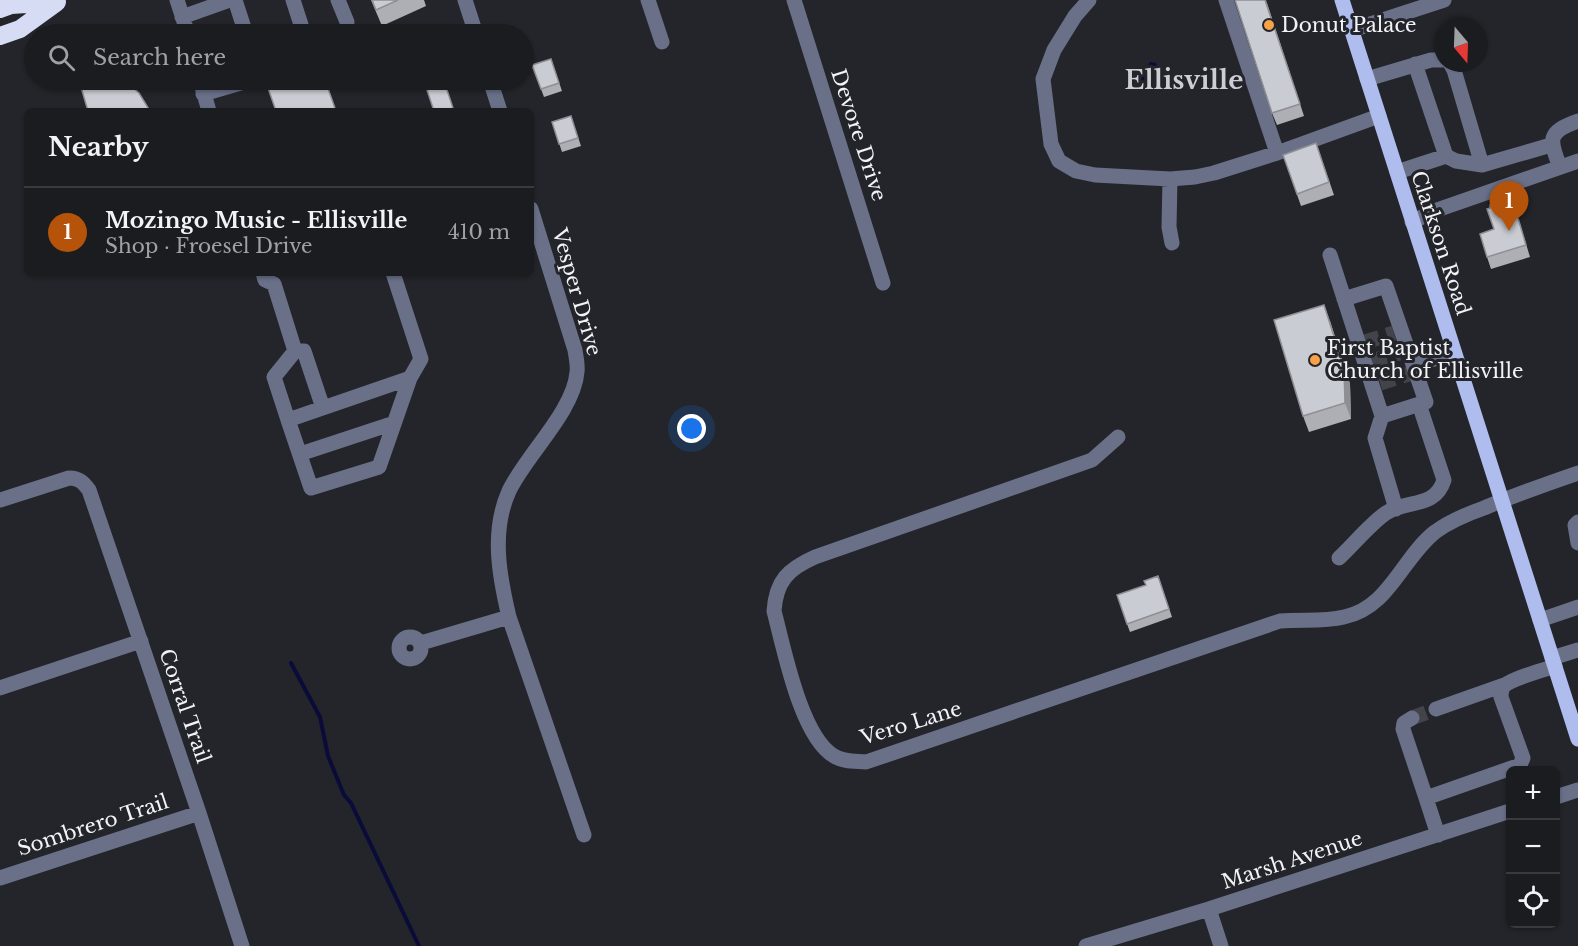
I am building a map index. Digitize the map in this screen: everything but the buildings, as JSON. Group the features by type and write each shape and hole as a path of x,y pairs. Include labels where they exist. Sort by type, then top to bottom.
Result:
{"highway":[{"path":"0,9 12,5 60,1"},
{"path":"27,24 60,1"},
{"path":"0,36 24,26"}],"main road":[{"name":"Clarkson Road","path":"1342,0 1576,729"}],"street":[{"path":"177,0 184,24"},
{"path":"182,17 230,0"},
{"path":"235,0 243,24"},
{"path":"293,0 301,24"},
{"path":"338,0 347,22"},
{"path":"465,0 473,24"},
{"path":"648,0 662,42"},
{"name":"Devore Drive","path":"794,0 884,284"},
{"path":"1089,0 1075,16 1054,50 1043,79 1051,144 1059,161 1076,171 1095,175 1195,177 1278,153 1379,116"},
{"path":"1226,0 1278,153"},
{"path":"1352,30 1407,6 1444,0"},
{"path":"1367,79 1434,60"},
{"path":"1415,64 1446,156"},
{"path":"1455,72 1482,165"},
{"path":"202,90 208,108"},
{"path":"493,90 499,108"},
{"path":"1560,167 1551,145 1552,137 1557,130 1578,121"},
{"path":"1396,172 1446,156 1456,161 1482,165 1551,145"},
{"path":"1412,222 1434,211 1578,161"},
{"path":"1170,178 1169,227 1172,243"},
{"name":"Vesper Drive","path":"534,219 575,350 577,372 570,399 510,490 498,530 498,553 501,583 509,616 584,835"},
{"path":"1330,255 1376,385 1382,416 1375,438 1396,509"},
{"path":"264,276 265,280 274,284 295,351"},
{"path":"295,351 274,377 311,488 379,467 410,378 421,359 394,276"},
{"path":"1344,299 1386,286 1398,332 1426,402 1382,416"},
{"path":"295,351 304,351 323,408"},
{"path":"1409,363 1454,353"},
{"path":"288,420 410,378"},
{"path":"1339,558 1387,512 1432,498 1441,491 1444,480 1419,404"},
{"path":"300,454 394,423"},
{"name":"Vero Lane","path":"1118,437 1092,460 814,557 797,565 784,577 775,600 774,612 804,717 823,747 835,757 866,762 1280,621 1346,617 1377,601 1413,553 1435,532 1450,522 1502,500 1578,473"},
{"name":"Corral Trail","path":"0,500 69,478 76,478 83,482 92,496 200,813 242,946"},
{"path":"1578,522 1575,525 1578,543"},
{"path":"1540,620 1578,607"},
{"path":"421,643 509,616"},
{"path":"0,688 141,641"},
{"path":"1436,709 1504,685 1578,650"},
{"path":"1426,798 1520,765 1522,759 1501,697 1504,685"},
{"path":"1412,718 1404,723 1403,729 1438,835"},
{"path":"1560,796 1578,790"},
{"name":"Marsh Avenue","path":"1086,946 1209,909 1506,812"},
{"name":"Sombrero Trail","path":"0,878 200,813"},
{"path":"1209,909 1221,946"}],"shaded area":[{"path":"1150,62 1156,63 1161,75 1144,81 1142,88 1137,87 1132,75 1138,68 1146,68"}],"waterway":[{"path":"291,663 320,717 328,756 344,795 351,803 419,946"}],"tunnel":[{"path":"1365,342 1394,333"},
{"path":"1372,361 1399,353"},
{"path":"1380,383 1409,374"},
{"path":"1412,718 1436,709"}],"place":[{"name":"Donut Palace","path":"1269,25"},
{"name":"Mozingo Music - Ellisville","path":"1509,231"},
{"name":"First Baptist Church of Ellisville","path":"1315,360"}],"district":[{"name":"Ellisville","path":"1184,80"}]}
